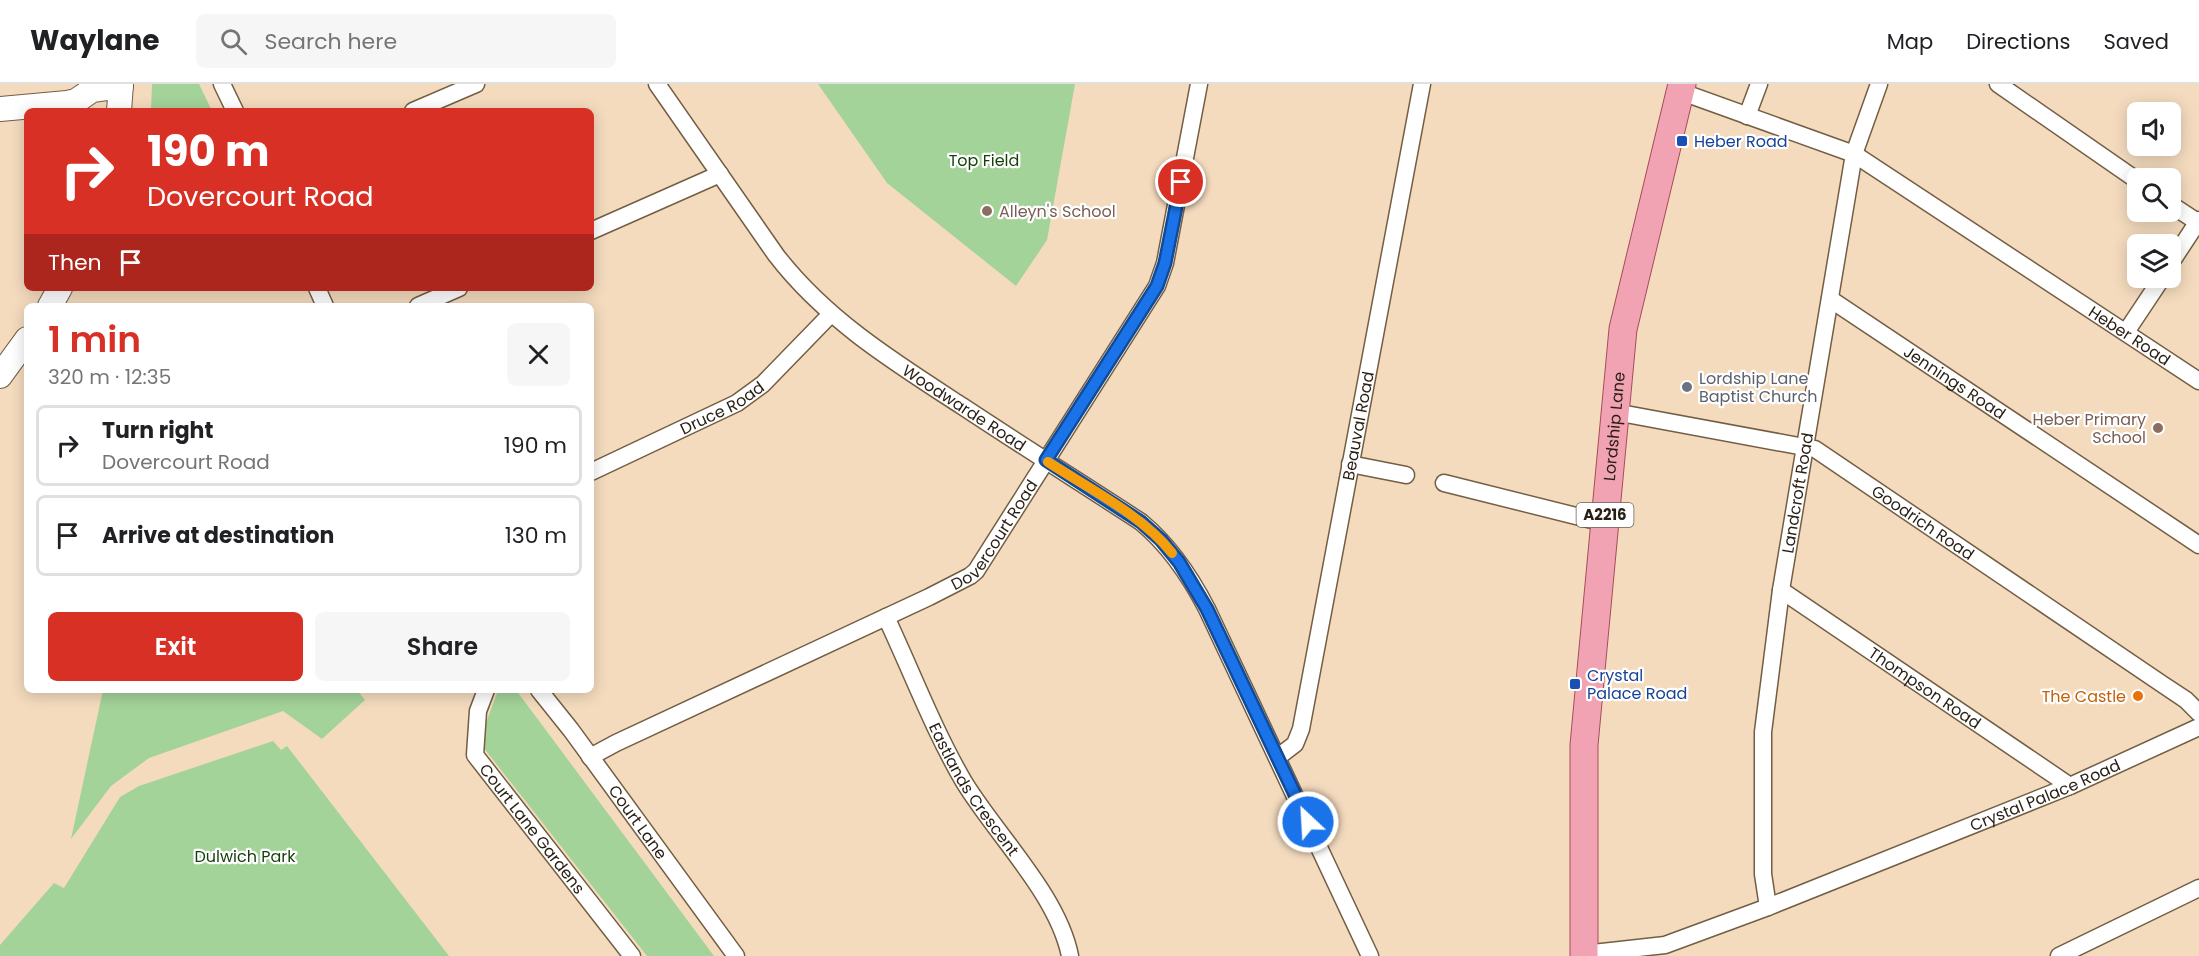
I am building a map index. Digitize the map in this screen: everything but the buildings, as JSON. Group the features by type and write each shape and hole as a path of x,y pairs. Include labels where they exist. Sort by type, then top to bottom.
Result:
{"main road":[{"name":"Lordship Lane","path":"1584,955 1584,745 1623,329 1681,88"}],"street":[{"path":"222,84 234,108"},
{"path":"420,108 476,84"},
{"name":"Woodwarde Road","path":"657,84 785,267 831,314 894,362 1141,522 1170,550 1207,609 1370,956"},
{"name":"Dovercourt Road","path":"591,757 616,743 886,617 976,571 1157,286 1165,263 1198,84"},
{"name":"Beauval Road","path":"1278,757 1295,744 1301,729 1422,84"},
{"path":"1747,116 1759,84"},
{"name":"Landcroft Road","path":"1768,907 1763,874 1763,732 1781,590 1854,154 1879,84"},
{"path":"1998,84 2127,173"},
{"path":"0,109 67,104 92,90 121,85 119,108"},
{"name":"Heber Road","path":"1681,88 1747,116 1854,154 2199,381"},
{"path":"594,230 720,174"},
{"path":"2181,211 2198,222 2181,248"},
{"path":"2126,332 2155,288"},
{"path":"425,303 452,291"},
{"name":"Jennings Road","path":"1830,299 2199,545"},
{"name":"Druce Road","path":"594,471 737,404 763,384 831,314"},
{"path":"0,376 24,343"},
{"name":"Goodrich Road","path":"1615,412 1804,446 1815,450 2113,650 2186,700 2199,713"},
{"path":"1350,464 1406,475"},
{"path":"1444,483 1604,523"},
{"name":"Thompson Road","path":"1781,590 2070,786"},
{"name":"Eastlands Crescent","path":"886,617 962,778 1050,905 1064,933 1070,956"},
{"name":"Court Lane Gardens","path":"485,693 478,711 475,754 632,956"},
{"name":"Court Lane","path":"541,693 591,757 736,956"},
{"name":"Crystal Palace Road","path":"1584,955 1665,945 1768,907 2070,786 2199,727"},
{"path":"2060,956 2199,888"}],"green space":[{"path":"152,84 199,84 211,108 151,108"},
{"name":"Top Field","path":"818,84 1075,84 1047,240 1016,286 887,183"},
{"path":"102,693 359,693 365,700 322,739 283,711 149,758 111,786 71,839"},
{"path":"497,693 518,693 714,956 647,956 483,747 485,726"},
{"name":"Dulwich Park","path":"273,741 281,750 287,746 449,956 0,956 0,945 54,883 64,888 120,797 139,786"}],"slow traffic":[{"path":"1048,462 1141,522 1172,553"}],"place":[{"name":"Heber Road","path":"1682,141"},
{"name":"Alleyn's School","path":"987,211"},
{"name":"Lordship Lane Baptist Church","path":"1687,387"},
{"name":"Heber Primary School","path":"2158,428"},
{"name":"Crystal Palace Road","path":"1575,684"},
{"name":"The Castle","path":"2138,696"}],"route":[{"path":"1181,182 1165,263 1157,286 1046,460 1141,522 1161,540 1179,562 1207,609 1308,822"}]}
